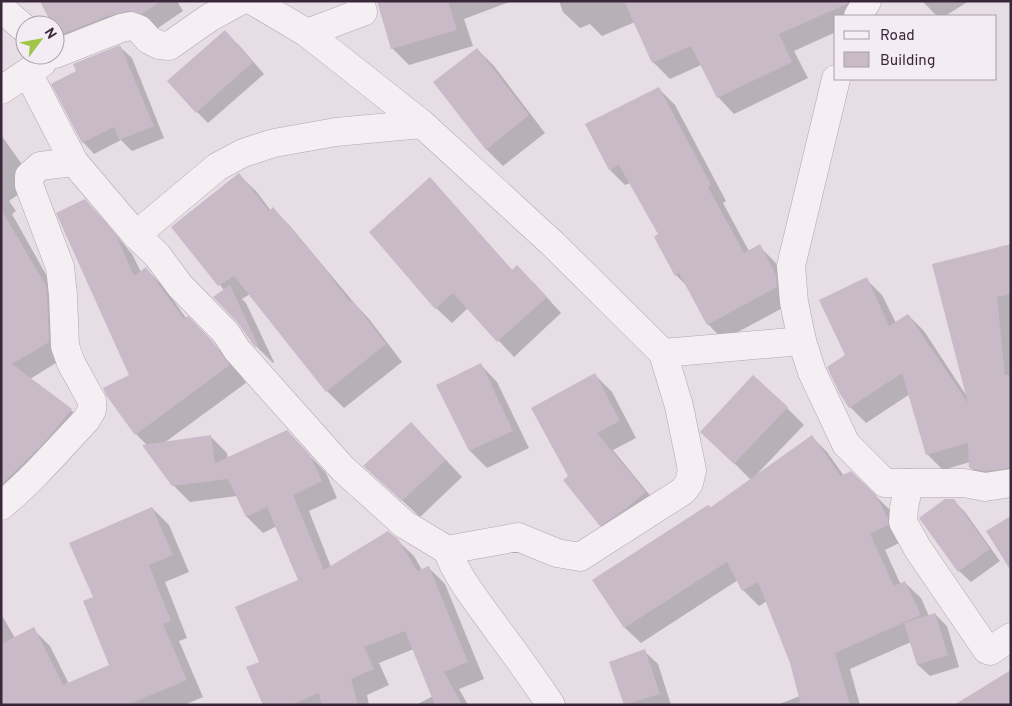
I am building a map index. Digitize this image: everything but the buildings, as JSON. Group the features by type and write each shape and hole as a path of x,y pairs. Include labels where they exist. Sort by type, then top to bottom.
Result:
{"street":[{"path":"65,50 120,28 131,26 139,30 149,40 159,45 170,46 209,18 240,1"},
{"path":"253,1 307,33 422,124 553,244 663,353 679,406 692,470 689,483 683,491 580,557 557,554 518,537 447,550"},
{"path":"307,33 363,12 360,1"},
{"path":"859,15 867,1"},
{"path":"1,8 15,20"},
{"path":"1,90 39,65"},
{"path":"28,73 74,162 136,235 157,255 180,286 226,333 237,350 343,469 404,524 447,550 464,585 550,705"},
{"path":"836,80 791,266 794,302 802,341 812,372 846,444 885,483 964,483 985,487 1011,483"},
{"path":"136,235 217,167 243,153 274,143 336,132 422,124"},
{"path":"1,506 18,493 86,420 92,410 92,401 65,346 60,266 29,185 29,176 40,166 74,162"},
{"path":"663,353 802,341"},
{"path":"909,483 903,522 918,549 987,650 990,651 1011,637"}]}
